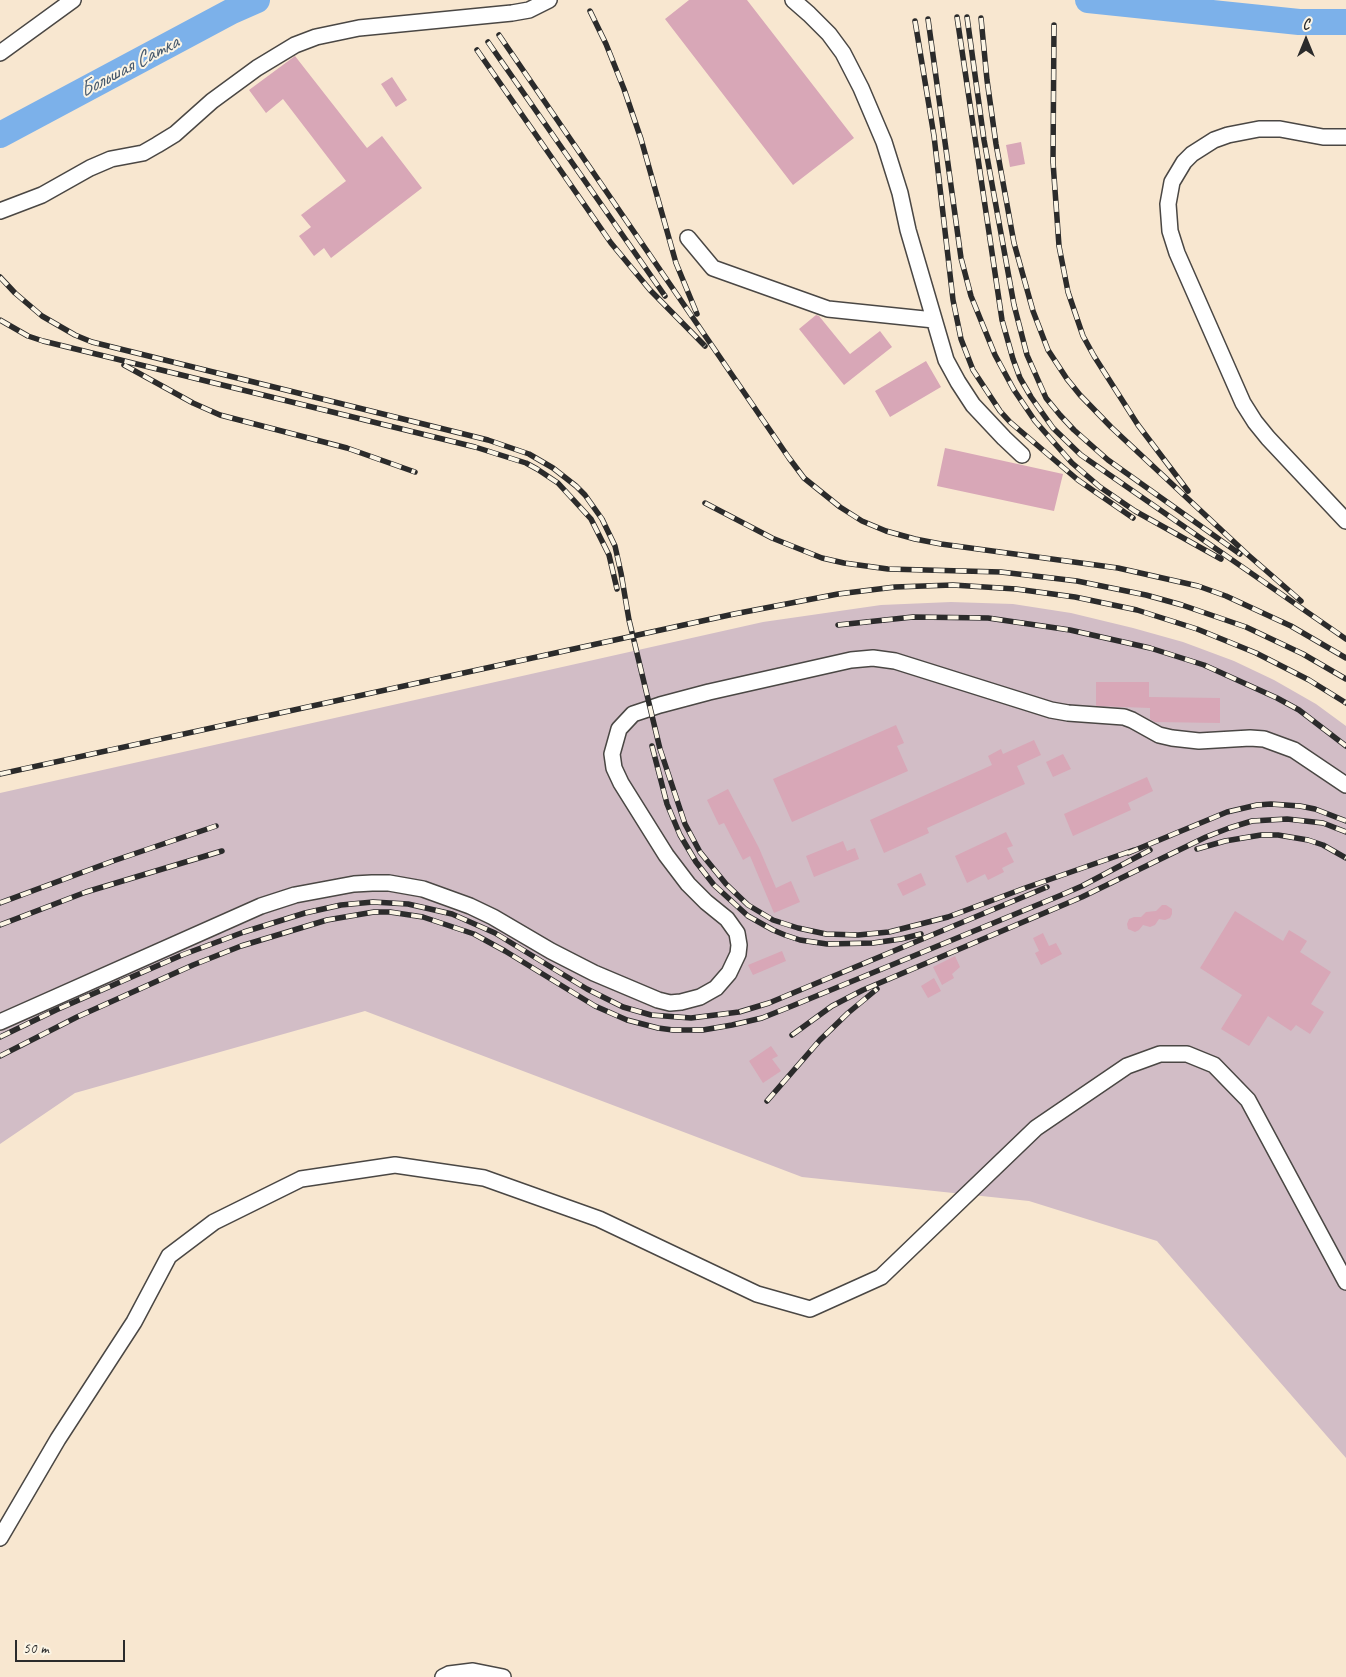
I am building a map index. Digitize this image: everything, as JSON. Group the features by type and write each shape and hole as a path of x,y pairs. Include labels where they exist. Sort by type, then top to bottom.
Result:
{"lane":[{"path":"0,53 73,0"},
{"path":"0,211 42,195 90,168 111,159 130,157 157,145 175,134 212,101 257,68 295,45 316,37 359,28 529,10 549,0"},
{"path":"793,0 829,34 843,53 861,88 884,142 946,360 973,404 989,424 1022,455"},
{"path":"1346,137 1314,136 1280,130 1259,130 1228,135 1214,140 1192,154 1177,172 1170,194 1168,217 1177,253 1243,403 1268,438 1346,521"},
{"path":"688,238 713,268 828,309 934,320"},
{"path":"0,1022 261,906 302,894 354,884 389,882 423,889 470,906 594,973 658,1000 670,1003 700,997 716,988 729,973 738,954 737,933 727,919 688,884 666,855 621,783 614,768 612,754 619,729 633,714 709,692 851,660 873,658 895,661 1051,710 1124,717 1159,735 1178,740 1264,739 1294,750 1346,785"},
{"path":"0,1538 58,1439 134,1322 169,1256 214,1222 301,1179 395,1165 484,1178 599,1219 757,1294 810,1309 881,1277 1036,1128 1069,1105 1127,1066 1160,1054 1187,1054 1214,1065 1248,1100 1346,1282"},
{"path":"443,1677 449,1674 473,1671 503,1677"}],"shaded area":[{"path":"951,602 1013,604 1071,613 1183,642 1234,661 1274,680 1316,704 1346,726 1346,1458 1157,1241 1029,1201 802,1177 365,1011 75,1093 0,1144 0,793 763,622 881,605"}],"building":[{"path":"689,0 747,0 854,138 793,185 665,19"},
{"path":"295,56 367,148 382,136 422,188 331,258 324,248 314,256 299,236 311,227 301,215 346,181 283,99 266,113 249,90"},
{"path":"392,77 407,100 396,107 381,84"},
{"path":"1021,142 1025,164 1010,167 1006,145"},
{"path":"816,315 819,316 850,354 880,331 892,347 844,385 799,329"},
{"path":"926,361 941,387 890,417 875,391"},
{"path":"945,448 1063,474 1054,511 937,486"},
{"path":"1096,682 1149,682 1149,697 1220,698 1220,723 1155,722 1150,719 1150,708 1096,706"},
{"path":"896,725 904,743 897,746 908,771 792,822 773,779"},
{"path":"1034,740 1041,755 1017,766 1025,784 927,828 929,833 884,853 870,820 992,765 988,756 1001,749 1003,754"},
{"path":"1063,754 1071,769 1053,777 1046,762"},
{"path":"1147,777 1153,791 1128,803 1131,810 1073,836 1064,814"},
{"path":"728,789 759,848 776,888 791,881 800,902 774,913 750,856 743,860 724,823 719,825 707,800"},
{"path":"1006,832 1013,846 1007,848 1014,862 1002,868 1004,872 988,880 985,874 967,883 955,856"},
{"path":"843,841 847,851 855,848 859,859 814,877 806,856"},
{"path":"921,873 926,885 903,896 897,884"},
{"path":"1162,905 1172,909 1170,918 1165,920 1159,919 1155,925 1150,927 1143,925 1135,932 1128,929 1129,919 1141,917 1146,912 1156,911"},
{"path":"1235,911 1283,941 1289,930 1307,941 1300,952 1331,972 1311,1004 1324,1012 1310,1034 1296,1025 1291,1031 1268,1016 1249,1046 1221,1029 1242,995 1200,968"},
{"path":"1043,933 1049,946 1056,943 1062,954 1041,965 1035,953 1039,951 1033,938"},
{"path":"782,951 786,961 753,975 748,965"},
{"path":"955,956 960,967 952,974 954,978 942,985 933,967"},
{"path":"934,978 941,991 928,998 921,986"},
{"path":"771,1046 778,1056 772,1059 781,1071 763,1083 749,1061"}],"waterway":[{"name":"Большая Сатка","path":"0,135 232,11 257,0"},
{"name":"Большая Сатка","path":"1088,0 1299,22 1346,22"}],"railway":[{"path":"590,11 624,89 641,139 676,263 697,314"},
{"path":"957,17 1002,320 1020,378 1031,397 1053,428 1081,455 1346,639"},
{"path":"967,17 984,140 1014,305 1027,355 1046,398 1074,430 1108,460 1240,554"},
{"path":"981,18 996,144 1014,243 1033,311 1048,350 1080,395 1111,427 1247,554 1301,601"},
{"path":"928,19 961,258 971,296 995,355 1014,390 1035,421 1072,463 1100,487 1135,511 1221,559"},
{"path":"915,21 934,136 953,300 961,339 973,370 1000,411 1010,422 1078,480 1133,518"},
{"path":"1054,25 1053,162 1059,246 1068,292 1083,336 1094,356 1138,425 1188,491"},
{"path":"499,35 789,458 804,478 840,507 862,521 886,531 915,539 1118,568 1198,586 1226,596 1291,626 1346,658"},
{"path":"488,42 665,296"},
{"path":"477,50 611,243 650,290 705,346"},
{"path":"0,277 15,293 42,316 75,335 92,342 488,440 529,454 553,468 576,486 602,519 615,546 629,620 660,749 685,824 700,852 726,884 748,905 773,920 826,934 858,935 889,932 948,917 1134,850"},
{"path":"0,320 28,336 43,341 475,447 526,463 558,483 591,519 609,555 617,589"},
{"path":"124,365 193,403 220,415 347,448 415,472"},
{"path":"705,503 772,538 822,558 844,563 888,569 1001,572 1077,581 1146,595 1246,627 1303,654 1346,679"},
{"path":"0,774 734,614 838,594 895,587 953,585 1016,589 1075,597 1137,610 1197,629 1256,653 1309,680 1346,703"},
{"path":"838,625 913,617 988,618 1070,630 1150,648 1204,665 1277,698 1299,710 1346,746"},
{"path":"652,746 667,804 680,835 696,862 714,885 748,916 785,935 800,940 827,944 873,943 921,934"},
{"path":"1128,853 1227,812 1257,805 1300,806 1315,809 1346,821"},
{"path":"792,1035 832,1006 863,990 1082,897 1206,837 1229,828 1252,821 1287,819 1323,823 1346,832"},
{"path":"0,903 113,861 216,826"},
{"path":"1197,849 1225,841 1261,835 1278,835 1308,840 1323,845 1346,858"},
{"path":"0,1056 77,1017 193,965 241,946 327,920 374,912 390,912 423,917 474,934 595,1006 627,1020 673,1030 703,1030 732,1025 762,1018 1059,896 1150,850"},
{"path":"0,925 86,892 222,851"},
{"path":"0,1037 56,1010 182,955 244,932 305,913 341,905 373,902 408,904 452,914 495,933 587,989 623,1007 651,1015 691,1018 739,1012 769,1003 1047,887"},
{"path":"767,1101 820,1040 877,989"}]}
